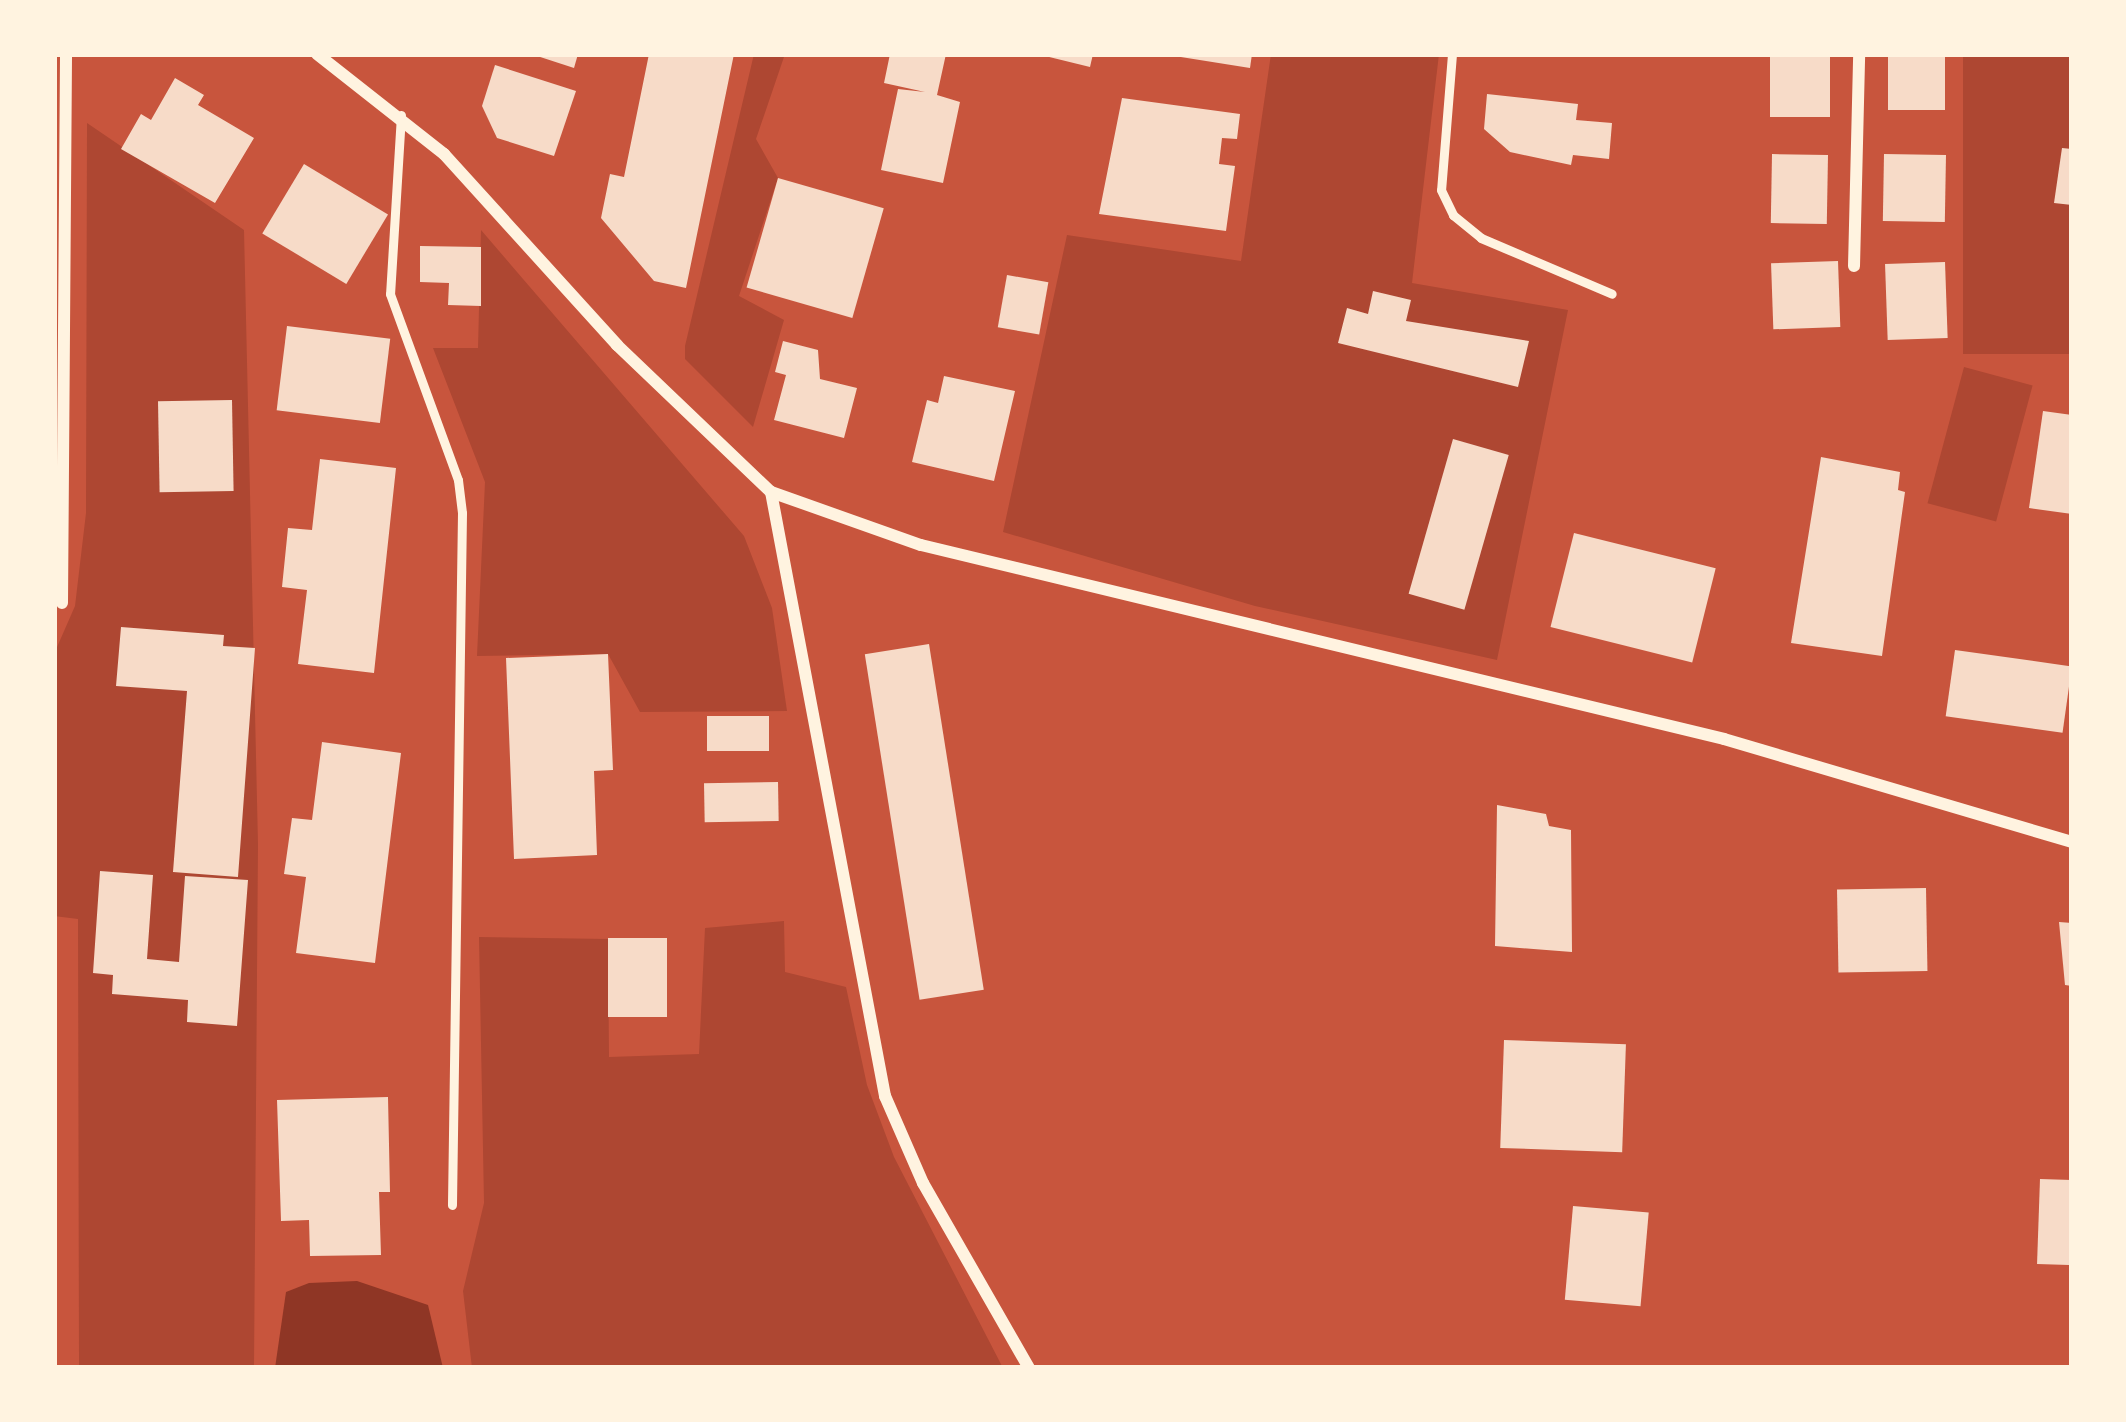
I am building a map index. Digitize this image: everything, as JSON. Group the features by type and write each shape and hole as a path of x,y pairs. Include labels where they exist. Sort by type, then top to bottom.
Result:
{"street":[{"path":"62,603 66,54"},
{"path":"317,54 401,116 617,346 771,493 921,545 1724,740 2072,842"},
{"path":"1854,266 1859,54"},
{"path":"771,493 885,1096 923,1183 1029,1368"}],"lane":[{"path":"1452,54 1444,202 1481,238 1612,294"},
{"path":"401,116 390,294 458,480 462,513 452,1205"}],"shaded area":[{"path":"754,54 785,54 756,139 778,178 739,296 784,320 753,427 685,359 685,346"},
{"path":"1271,54 1439,54 1412,283 1568,310 1497,660 1255,606 1003,532 1067,235 1241,261"},
{"path":"1963,54 2072,54 2072,354 1963,354"},
{"path":"87,123 244,230 258,844 254,1368 79,1368 78,919 54,916 54,654 75,606 86,513"},
{"path":"481,230 744,536 772,608 787,711 640,712 608,654 477,656 485,482 433,348 478,348"},
{"path":"1964,367 2033,385 1996,522 1928,503"},
{"path":"784,921 785,972 846,987 867,1085 894,1157 1003,1368 472,1368 463,1291 484,1203 479,937 608,939 609,1057 699,1054 705,928"},
{"path":"357,1281 428,1305 443,1368 275,1368 286,1292 309,1283"}],"building":[{"path":"531,54 578,54 574,68"},
{"path":"649,54 734,54 686,288 654,281 601,218 610,174 624,177"},
{"path":"890,54 946,54 937,95 960,102 943,183 881,170 898,89 925,92 884,83"},
{"path":"1037,54 1093,54 1090,67"},
{"path":"1162,54 1252,54 1250,68"},
{"path":"1770,54 1830,54 1830,117 1770,117"},
{"path":"1888,54 1945,54 1945,110 1888,110"},
{"path":"495,65 576,91 554,156 497,138 482,106"},
{"path":"175,78 204,95 198,105 254,138 215,203 121,149 141,114 151,120"},
{"path":"1487,94 1578,104 1576,120 1612,123 1609,159 1573,155 1571,165 1510,152 1484,129"},
{"path":"1122,98 1240,114 1237,139 1222,138 1219,164 1235,166 1226,231 1099,214"},
{"path":"2062,148 2072,149 2072,205 2054,203"},
{"path":"1772,154 1828,155 1827,224 1771,223"},
{"path":"1884,154 1946,155 1945,222 1883,221"},
{"path":"304,164 388,214 346,284 262,233"},
{"path":"778,178 884,208 852,318 747,288"},
{"path":"420,246 481,247 481,306 448,305 449,283 420,282"},
{"path":"1838,261 1840,327 1773,329 1771,263"},
{"path":"1945,262 1948,338 1888,340 1885,264"},
{"path":"1007,275 1048,282 1039,334 998,327"},
{"path":"1373,291 1411,300 1406,321 1529,341 1518,387 1338,343 1347,308 1368,314"},
{"path":"287,326 390,339 380,423 277,410"},
{"path":"783,341 818,350 820,379 857,388 844,438 774,420 786,375 775,372"},
{"path":"944,376 1015,391 994,481 912,462 927,400 938,403"},
{"path":"232,400 234,491 160,492 158,401"},
{"path":"2043,411 2072,415 2072,514 2029,508"},
{"path":"1453,439 1509,455 1464,610 1409,594"},
{"path":"1821,457 1900,472 1898,490 1905,492 1882,656 1791,643"},
{"path":"320,459 396,468 374,673 298,664 307,590 282,587 288,528 312,530"},
{"path":"1574,533 1716,568 1692,662 1551,627"},
{"path":"121,627 224,635 223,646 255,648 238,877 173,872 187,691 116,686"},
{"path":"929,644 984,990 920,1000 865,654"},
{"path":"1955,650 2072,666 2063,733 1946,716"},
{"path":"608,654 613,770 594,771 597,855 514,859 506,658"},
{"path":"707,716 769,716 769,751 707,751"},
{"path":"322,742 401,753 375,963 296,953 306,877 284,874 292,818 312,820"},
{"path":"778,782 779,821 705,822 704,783"},
{"path":"1497,805 1546,814 1549,826 1571,830 1572,952 1495,946"},
{"path":"100,871 153,875 147,959 179,962 185,876 248,880 237,1026 187,1022 188,1000 112,994 113,975 93,973"},
{"path":"1926,888 1927,971 1838,973 1837,890"},
{"path":"2059,922 2072,923 2072,986 2065,985"},
{"path":"608,938 667,938 667,1017 608,1017"},
{"path":"1504,1040 1626,1044 1622,1152 1500,1148"},
{"path":"388,1097 390,1192 379,1192 381,1255 310,1256 309,1220 281,1221 277,1100"},
{"path":"2040,1179 2072,1180 2069,1265 2037,1264"},
{"path":"1573,1206 1649,1213 1641,1306 1565,1300"}]}
